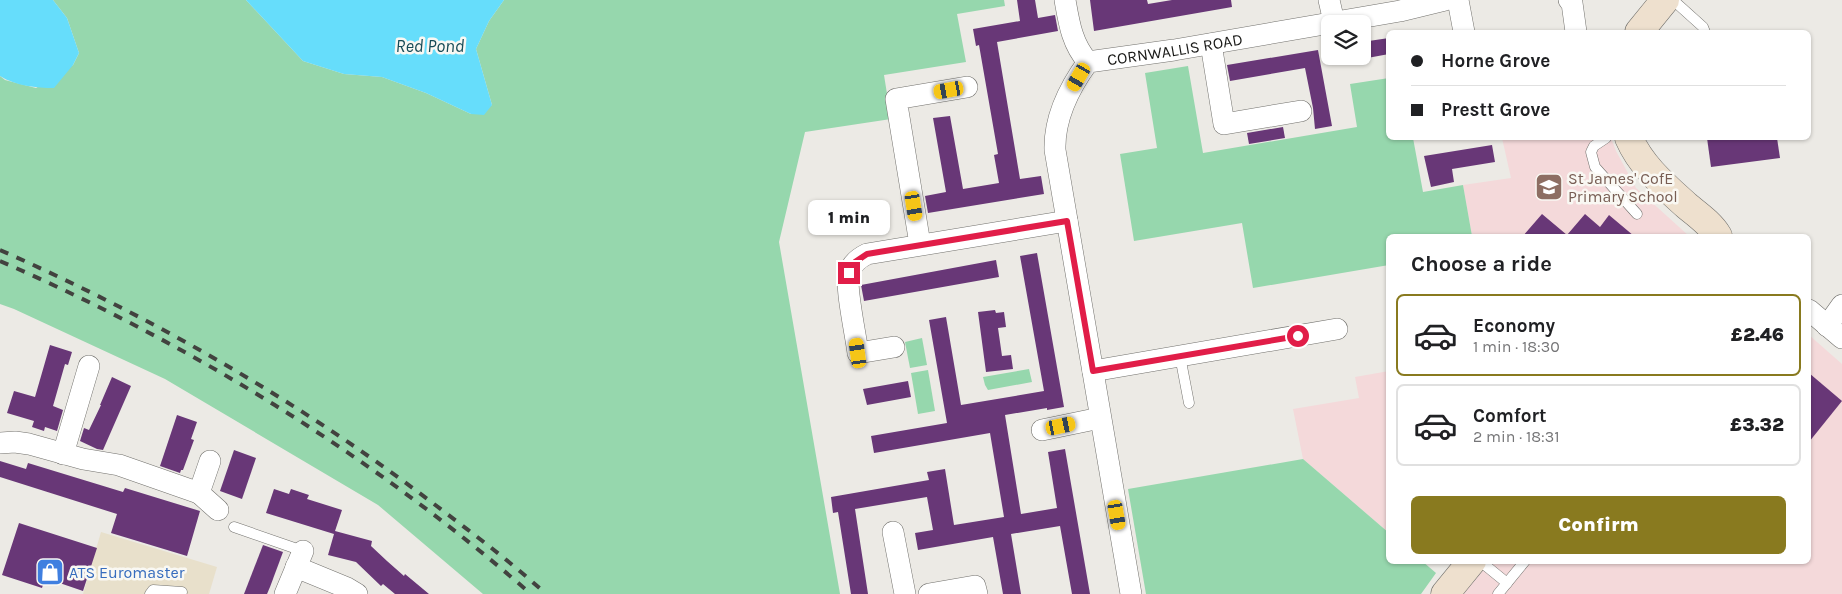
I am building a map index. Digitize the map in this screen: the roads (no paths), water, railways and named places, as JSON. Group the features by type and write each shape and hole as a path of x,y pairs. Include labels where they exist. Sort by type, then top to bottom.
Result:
{"street":[{"path":"1065,0 1069,25 1074,39 1080,52 1088,62"},
{"path":"1329,0 1332,15"},
{"name":"CORNWALLIS ROAD","path":"1371,16 1400,12 1445,0"},
{"path":"1458,0 1464,30"},
{"path":"1569,0 1572,3 1576,30"},
{"path":"1640,30 1659,3"},
{"name":"CORNWALLIS ROAD","path":"1131,594 1055,150 1054,132 1058,116 1065,100 1088,62 1211,44 1321,24"},
{"path":"1211,44 1224,124 1302,111"},
{"path":"920,244 896,99 967,87"},
{"path":"1630,140 1643,162 1656,177 1710,225 1717,234"},
{"path":"894,347 858,353 848,280 849,273 855,262 867,254 1067,221"},
{"path":"1811,312 1834,332 1842,305"},
{"path":"1093,371 1337,329"},
{"path":"63,454 89,366"},
{"path":"1042,430 1100,418"},
{"path":"0,443 15,442 29,444 63,454 119,466 199,493 218,510"},
{"path":"199,493 210,461"},
{"path":"893,532 905,594"},
{"path":"285,594 299,559 357,594"},
{"path":"1445,594 1470,564"},
{"path":"929,594 975,586 977,594"}],"lane":[{"path":"1659,3 1703,27 1704,30"},
{"path":"1603,140 1594,146 1591,152 1595,167 1637,214"},
{"path":"1180,356 1189,403"},
{"path":"234,528 299,559"},
{"path":"1484,564 1507,583"},
{"path":"1498,594 1523,564"},
{"path":"150,594 153,590 182,592"}],"water":[{"path":"0,0 53,0 67,18 79,53 73,65 54,88 26,86 0,76"},
{"name":"Red Pond","path":"246,0 504,0 489,21 476,49 492,105 484,115 471,114 426,93 382,77 344,74 303,61"}],"railway":[{"path":"0,250 57,276 170,333 278,397 331,431 434,504 505,559 546,594"},
{"path":"0,261 141,329 211,367 278,407 344,450 409,496 531,594"}],"place":[{"name":"St James' CofE Primary School","path":"1549,187"},
{"name":"ATS Euromaster","path":"50,572"}]}
